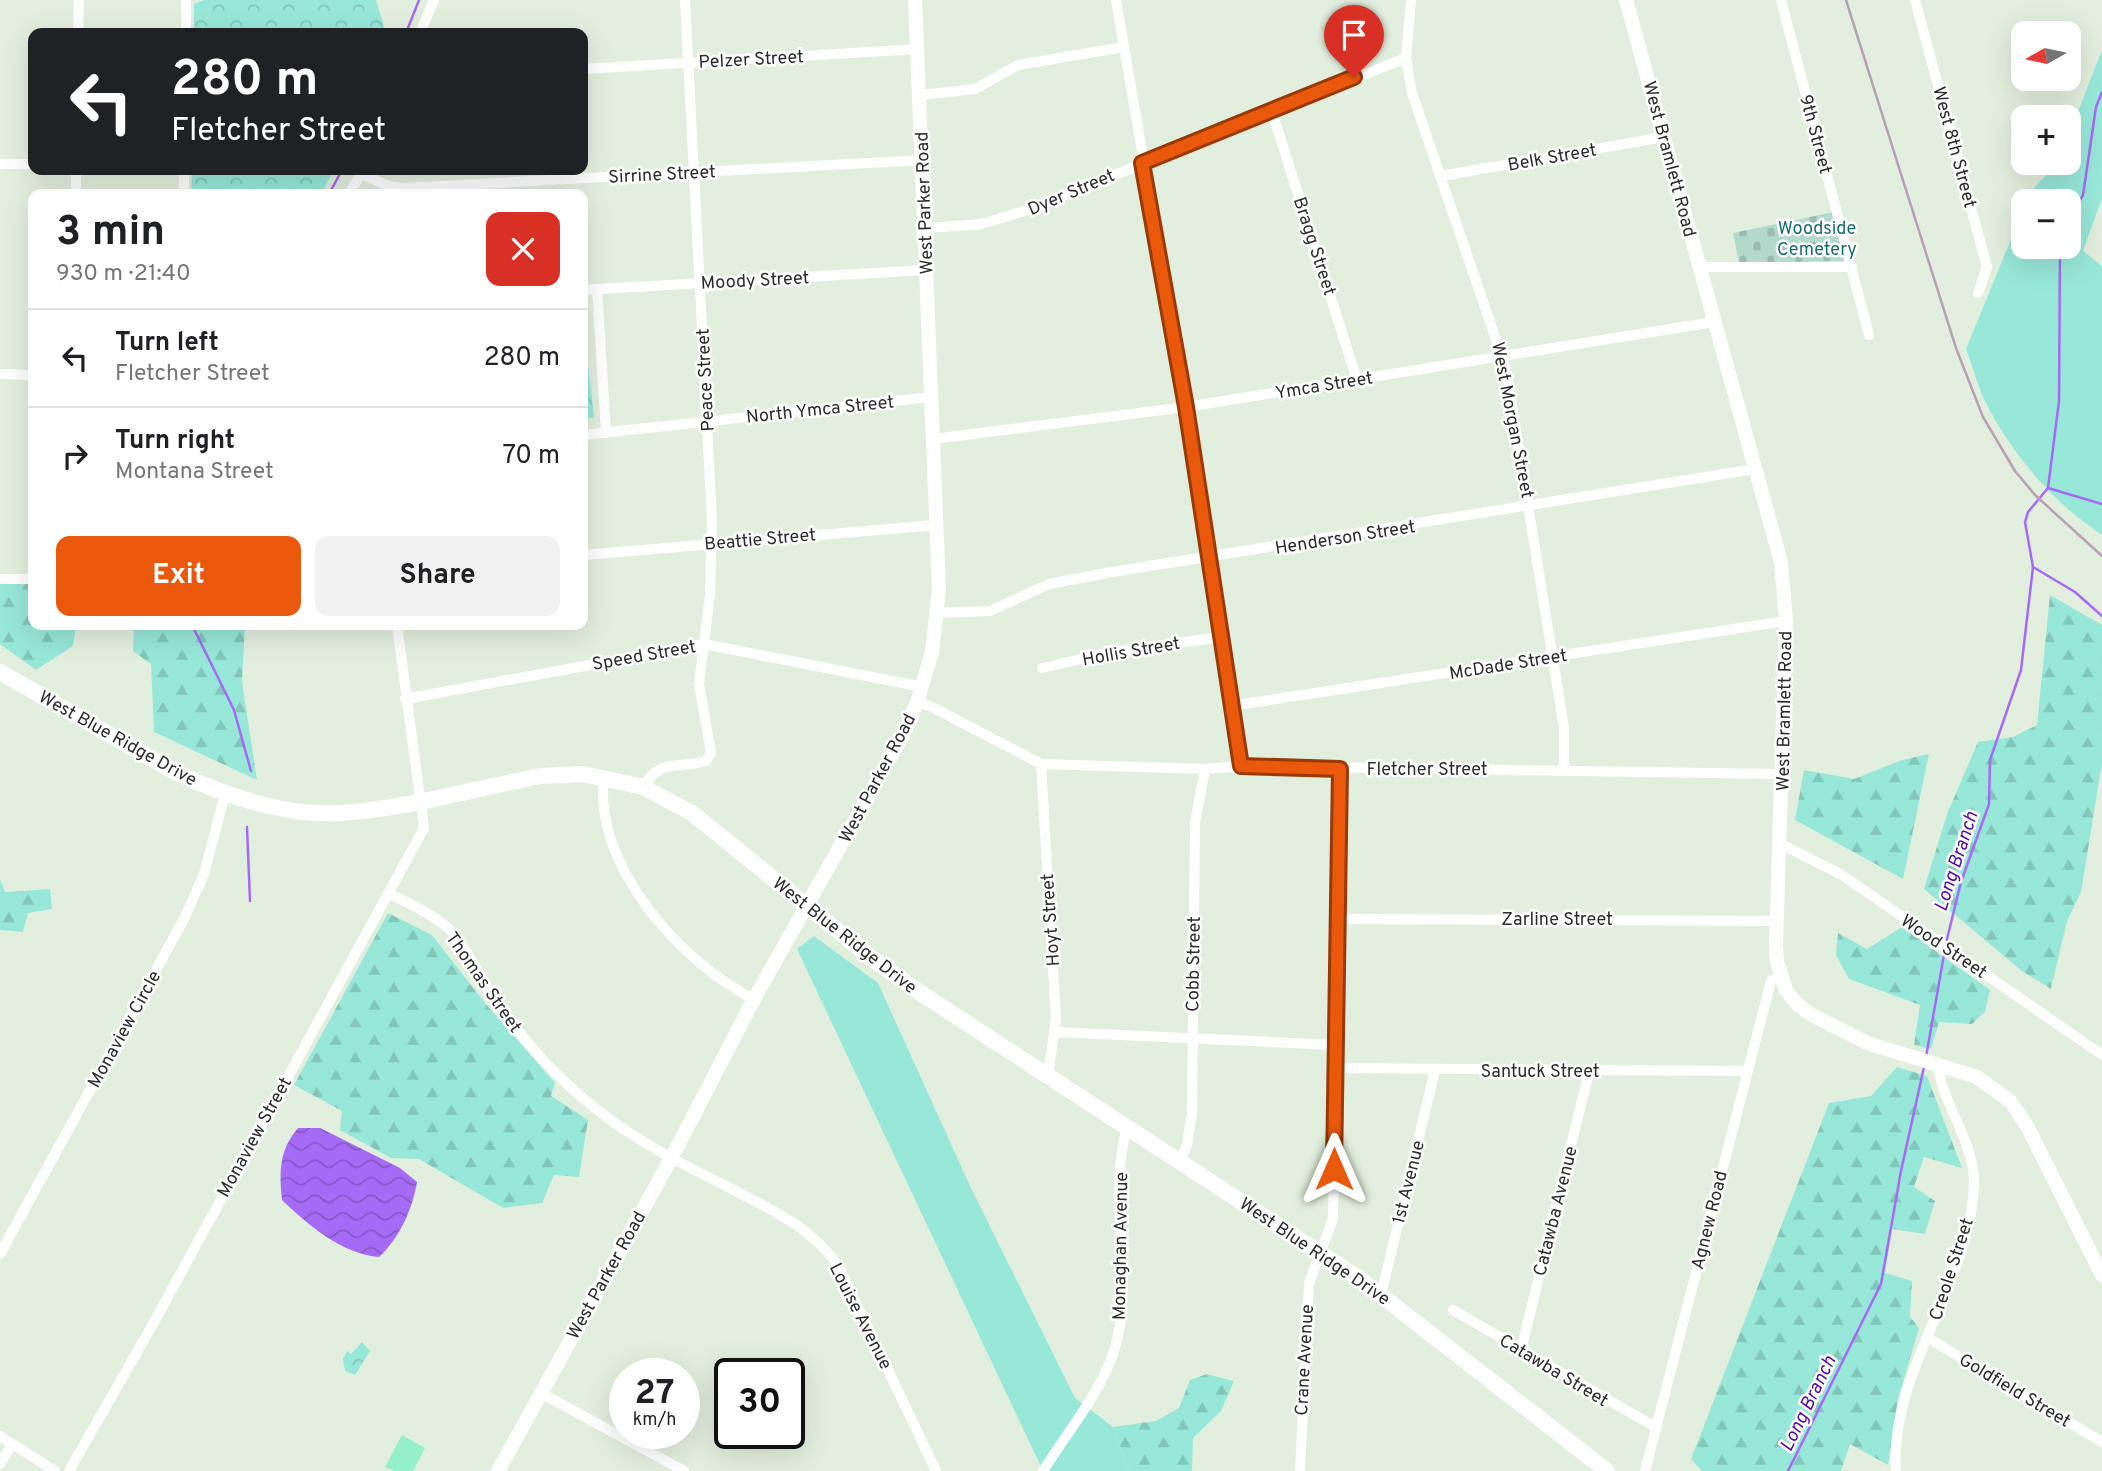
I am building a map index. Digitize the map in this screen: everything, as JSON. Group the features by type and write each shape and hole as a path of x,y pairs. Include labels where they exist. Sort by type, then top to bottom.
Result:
{"main road":[{"name":"West Blue Ridge Drive","path":"0,672 175,772 225,793 271,806 318,813 341,813 541,776 571,773 643,787 692,813 807,908 919,992 1181,1159 1381,1294 1607,1471"}],"street":[{"path":"78,28 79,0"},
{"path":"186,0 186,28"},
{"path":"422,28 434,0"},
{"name":"Peace Street","path":"643,787 652,772 660,768 701,762 709,757 711,748 699,684 713,542 685,0"},
{"name":"West Parker Road","path":"498,1471 672,1157 754,999 902,735 923,687 938,613 937,525 915,0"},
{"path":"1116,0 1186,407 1241,766"},
{"name":"West Morgan Street","path":"1411,0 1406,58 1412,93 1503,356 1553,657 1566,749 1564,769"},
{"name":"West Bramlett Road","path":"1626,0 1781,562 1786,621 1784,774 1777,921 1777,954 1781,976 1797,1004 1810,1014 1867,1043 1986,1082 2003,1093 2018,1110 2102,1275"},
{"name":"9th Street","path":"1781,0 1869,335"},
{"name":"West 8th Street","path":"1915,0 1987,267 1978,293"},
{"path":"921,95 975,89 1018,65 1124,47"},
{"name":"Pelzer Street","path":"588,69 919,49"},
{"name":"Dyer Street","path":"926,228 981,224 1009,217 1406,58"},
{"name":"Bragg Street","path":"1272,112 1357,380"},
{"name":"Belk Street","path":"1441,176 1664,137"},
{"name":"Sirrine Street","path":"367,175 383,184 403,188 923,160"},
{"path":"0,164 28,164"},
{"path":"1699,267 1852,267"},
{"name":"Moody Street","path":"588,290 926,270"},
{"path":"597,289 606,432"},
{"name":"Ymca Street","path":"933,439 1186,407 1714,322"},
{"path":"0,374 28,375"},
{"name":"North Ymca Street","path":"588,434 932,397"},
{"name":"Henderson Street","path":"938,613 990,611 1062,581 1530,508 1755,469"},
{"name":"Beattie Street","path":"588,554 937,525"},
{"path":"0,579 28,579"},
{"name":"McDade Street","path":"1230,706 1786,621"},
{"path":"398,630 418,800"},
{"name":"Hollis Street","path":"1042,668 1107,653 1220,637"},
{"name":"Speed Street","path":"405,699 704,645 923,687"},
{"name":"Fletcher Street","path":"917,702 932,707 1041,764 1205,769 1241,766 1784,774"},
{"name":"Hoyt Street","path":"1041,764 1056,1032 1048,1076"},
{"name":"Cobb Street","path":"1181,1159 1187,1145 1192,1113 1195,823 1205,769"},
{"name":"Crane Avenue","path":"1300,1471 1307,1297 1334,1219 1333,1068 1340,769"},
{"path":"604,778 602,799 606,822 621,860 643,901 693,959 754,999"},
{"name":"Monaview Circle","path":"0,1254 185,917 204,874 225,793"},
{"name":"Monaview Street","path":"69,1471 424,828 418,800"},
{"name":"Wood Street","path":"1781,844 1842,875 2102,1055"},
{"name":"Thomas Street","path":"388,893 448,928 505,1014 531,1046 584,1100 672,1157"},
{"name":"Zarline Street","path":"1336,919 1777,921"},
{"name":"Agnew Road","path":"1645,1471 1746,1071 1771,981 1781,976"},
{"path":"1056,1032 1334,1045"},
{"name":"Creole Street","path":"1896,1471 1902,1411 1957,1263 1974,1183 1971,1162 1943,1094 1935,1066"},
{"name":"Santuck Street","path":"1333,1068 1589,1072 1746,1071"},
{"name":"1st Avenue","path":"1381,1294 1435,1070"},
{"name":"Catawba Avenue","path":"1521,1350 1589,1072"},
{"name":"Monaghan Avenue","path":"1043,1471 1108,1368 1118,1335 1122,1296 1121,1172 1127,1127"},
{"name":"Louise Avenue","path":"672,1157 786,1217 811,1235 829,1253 936,1471"},
{"name":"Catawba Street","path":"1453,1310 1657,1428"},
{"name":"Goldfield Street","path":"1928,1338 2102,1442"},
{"path":"541,1393 684,1471"},
{"path":"0,1436 55,1471"},
{"path":"0,1464 12,1444"}],"green space":[{"path":"204,0 376,0 384,28 194,28 194,4"},
{"path":"2102,50 2102,198 2083,251 2102,266 2102,535 2052,494 2022,460 1997,424 1966,349 2011,239 2011,259 2081,259 2081,189 2033,189 2046,175 2081,175 2081,105"},
{"path":"192,175 331,175 324,189 191,189"},
{"name":"Woodside Cemetery","path":"1834,212 1846,261 1739,263 1733,233"},
{"path":"588,364 594,417 588,419"},
{"path":"0,582 28,583 28,630 75,630 73,646 36,670 0,644"},
{"path":"2050,595 2102,625 2102,763 2081,892 2067,921 2051,989 2022,971 1924,889 1947,814 1978,742 2013,737 2037,725"},
{"path":"134,630 245,630 242,682 257,780 154,732 151,664 133,651"},
{"path":"1929,754 1903,879 1795,820 1804,770 1854,779 1902,760"},
{"path":"0,879 5,892 50,889 52,909 28,913 23,932 0,930"},
{"path":"388,913 432,935 485,1003 555,1083 551,1096 588,1120 579,1177 554,1175 542,1203 503,1208 419,1159 391,1158 340,1130 342,1111 294,1085"},
{"path":"1902,927 1990,990 1985,1012 1972,1024 1939,1022 1931,1049 1914,1045 1920,1005 1849,979 1836,955 1838,933 1867,949"},
{"path":"814,936 878,983 971,1188 1075,1398 1113,1427 1129,1471 1043,1471 797,949"},
{"path":"1897,1067 1927,1076 1962,1168 1924,1157 1914,1187 1935,1201 1925,1234 1892,1229 1885,1273 1912,1281 1910,1317 1919,1328 1898,1399 1888,1465 1850,1444 1841,1471 1702,1471 1691,1459 1829,1103 1871,1096"},
{"path":"362,1342 370,1351 355,1375 345,1371 343,1359 347,1351 351,1354"},
{"path":"1207,1374 1234,1381 1221,1411 1193,1438 1192,1471 1129,1471 1113,1427 1156,1421 1179,1408 1190,1380"},
{"path":"402,1435 425,1448 413,1471 394,1471 385,1467"}],"water":[{"path":"298,1128 320,1128 400,1168 417,1182 404,1222 379,1257 365,1255 326,1237 282,1200 284,1153"}],"waterway":[{"path":"408,28 419,0"},
{"name":"Long Branch","path":"2081,198 2096,107 2102,92"},
{"path":"332,189 339,175"},
{"name":"Long Branch","path":"1946,943 1961,882 1989,804 1990,760 2021,670 2033,567 2025,522 2028,512 2048,488 2059,401 2060,259"},
{"path":"2048,488 2102,504"},
{"path":"2033,567 2075,592 2102,616"},
{"path":"194,630 234,710 251,771"},
{"path":"247,827 250,901"},
{"name":"Long Branch","path":"1926,1057 1945,949"},
{"name":"Long Branch","path":"1788,1471 1881,1284 1901,1171 1924,1067"}],"railway":[{"path":"1846,0 1956,348 1983,417 2015,471 2035,495 2102,556"}],"route":[{"path":"1334,1169 1333,1068 1340,769 1241,766 1186,407 1142,163 1354,77"}]}
